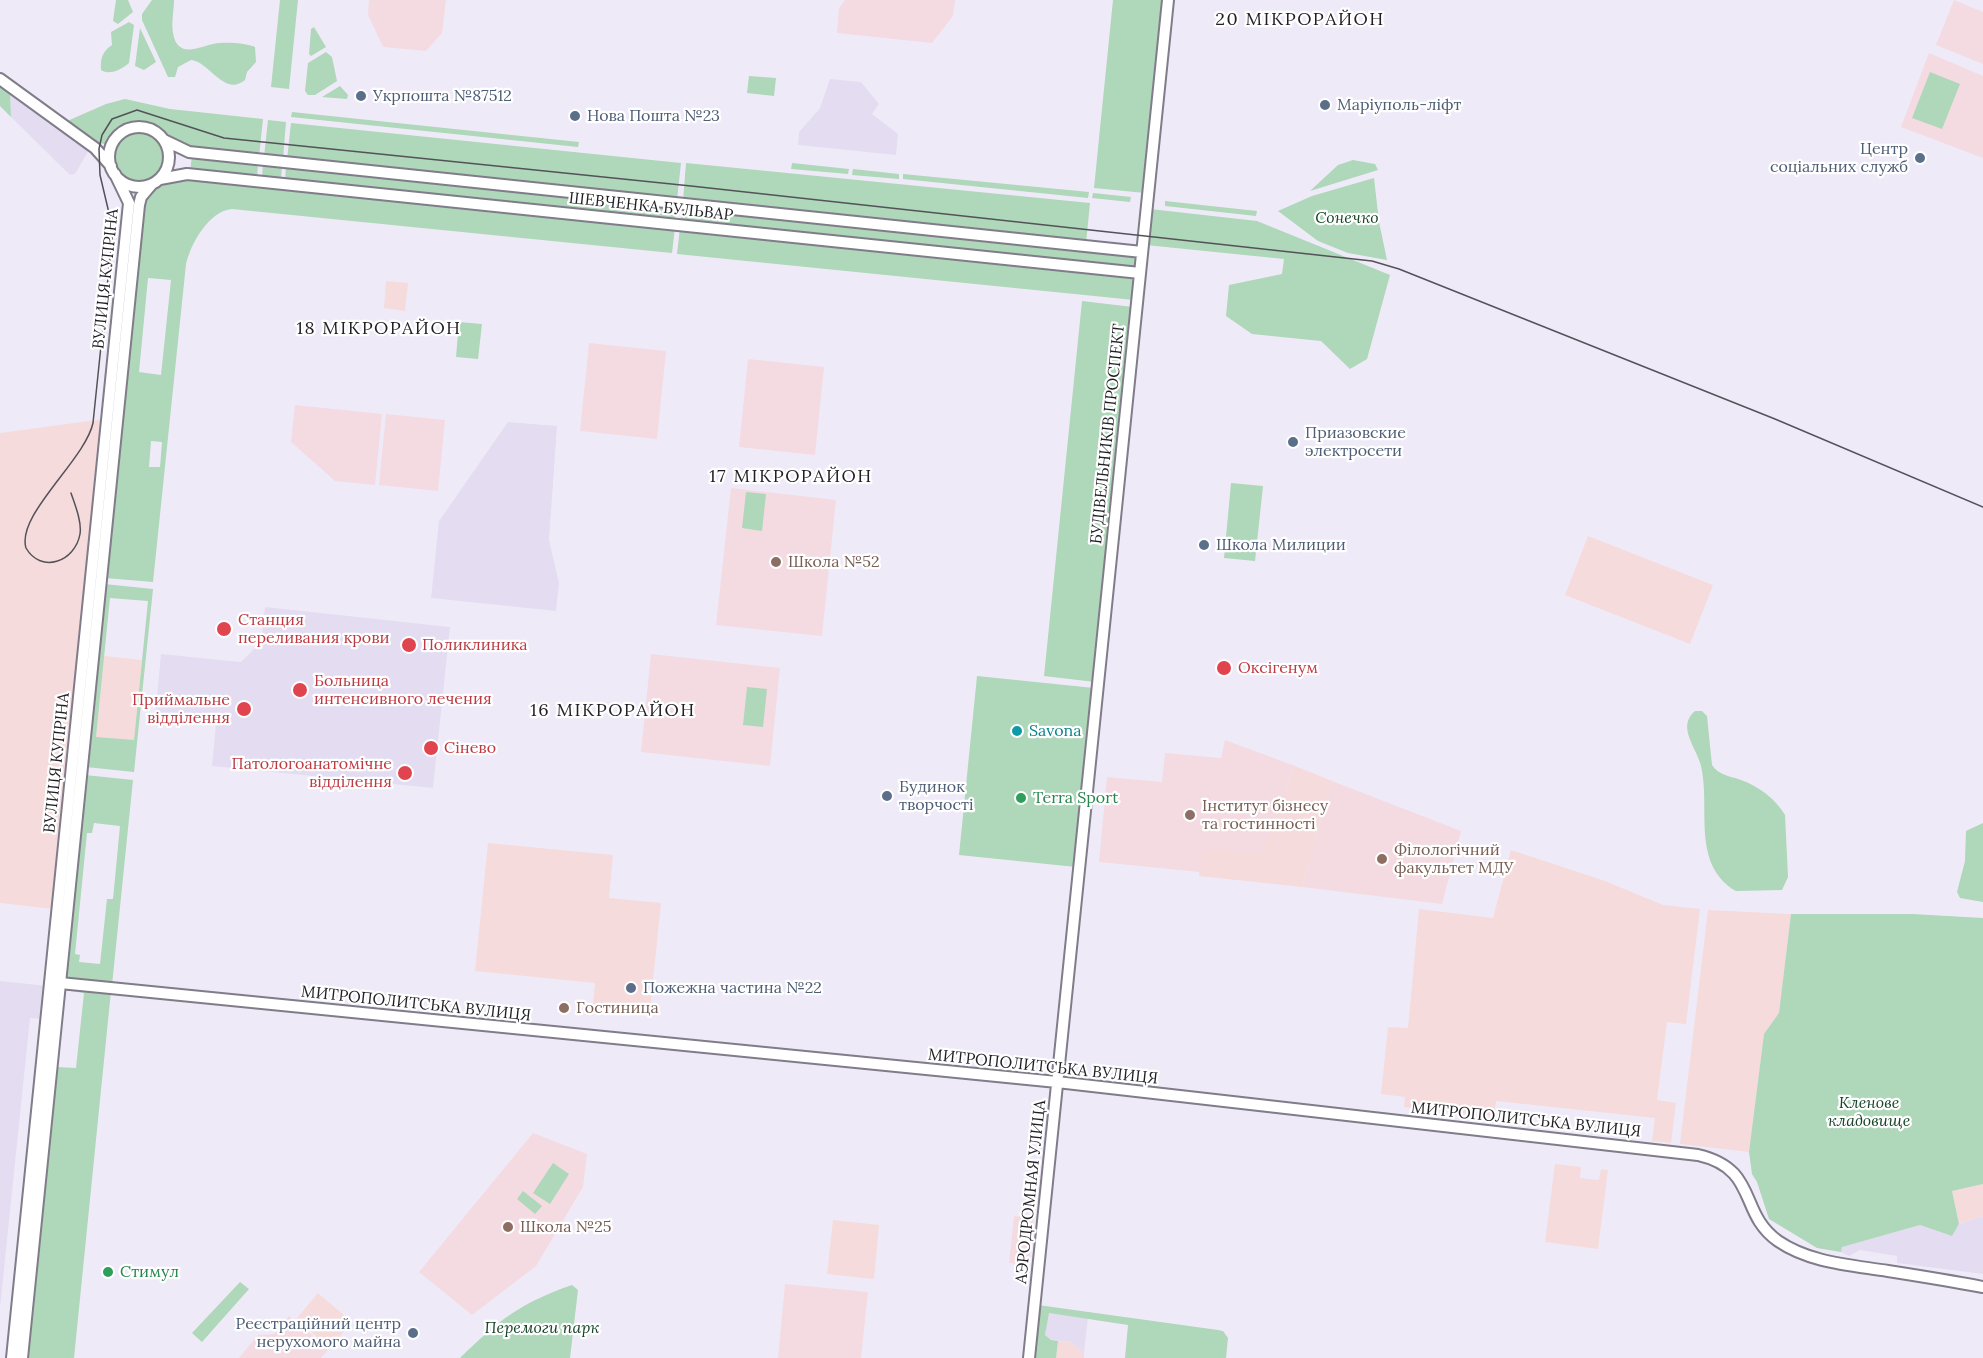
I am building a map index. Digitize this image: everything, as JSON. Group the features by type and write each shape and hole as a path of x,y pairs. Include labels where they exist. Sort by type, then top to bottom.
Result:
{"main road":[{"name":"БУДІВЕЛЬНИКІВ ПРОСПЕКТ","path":"1079,870 1168,0"},
{"path":"0,79 95,148 113,170 132,185 156,181 169,159 165,140 154,130 139,127 124,131 107,147 95,148"},
{"name":"ШЕВЧЕНКА БУЛЬВАР","path":"165,140 189,152 1142,252"},
{"path":"113,170 110,153 114,141"},
{"path":"259,181 261,160"},
{"path":"282,183 285,162"},
{"name":"ВУЛИЦЯ КУПРІНА","path":"12,1358 20,1327 77,770 129,203 113,170"},
{"name":"ШЕВЧЕНКА БУЛЬВАР","path":"156,181 182,173 1140,273"},
{"name":"ВУЛИЦЯ КУПРІНА","path":"96,580 139,205 141,197 156,181"},
{"path":"678,225 680,204"},
{"name":"АЭРОДРОМНАЯ УЛИЦА","path":"1029,1358 1079,870"},
{"name":"МИТРОПОЛИТСЬКА ВУЛИЦЯ","path":"55,983 1057,1082 1698,1155 1719,1162 1735,1174 1748,1193 1761,1225 1777,1240 1798,1252 1840,1263 1983,1287"},
{"name":"ВУЛИЦЯ КУПРІНА","path":"20,1327 22,1358"}],"shaded area":[{"path":"369,0 446,0 442,33 426,51 383,47 368,15"},
{"path":"845,0 955,0 953,16 932,43 837,33 839,8"},
{"path":"1954,0 1983,12 1983,64 1936,45"},
{"path":"1929,53 1983,76 1983,158 1901,127"},
{"path":"830,79 861,82 879,104 872,114 898,134 896,155 798,145 799,132 820,108"},
{"path":"10,92 89,150 75,174 70,175 11,117"},
{"path":"386,281 408,283 405,311 384,308"},
{"path":"589,343 666,351 657,439 580,431"},
{"path":"748,359 824,367 815,455 739,447"},
{"path":"295,405 382,414 375,485 335,481 291,442"},
{"path":"386,414 445,420 438,491 379,485"},
{"path":"104,419 54,909 0,903 0,433"},
{"path":"508,422 557,426 549,540 559,583 556,611 431,598 439,521"},
{"name":"Школа №52","path":"731,488 836,500 822,636 716,625"},
{"path":"1588,536 1713,585 1690,644 1565,595"},
{"name":"Больница интенсивного лечения","path":"265,607 450,627 433,788 212,766 216,724 155,718 161,654 241,662 261,642"},
{"path":"651,654 780,668 770,766 641,752"},
{"path":"104,656 142,660 134,741 96,737"},
{"name":"Інститут бізнесу та гостинності","path":"1225,740 1295,766 1261,854 1202,848 1200,872 1099,862 1107,777 1162,782 1165,753 1221,758"},
{"path":"1295,766 1332,781 1302,887 1199,876 1202,848 1261,853"},
{"name":"Філологічний факультет МДУ","path":"1332,781 1461,831 1442,904 1302,887"},
{"path":"488,843 613,855 609,898 661,903 650,1010 593,1004 595,983 475,971"},
{"path":"1511,850 1605,881 1663,905 1700,909 1686,1024 1667,1022 1657,1100 1676,1103 1671,1143 1652,1141 1655,1118 1496,1101 1494,1116 1404,1107 1405,1097 1381,1094 1388,1027 1408,1028 1419,909 1493,918"},
{"path":"1708,910 1791,914 1779,1014 1764,1034 1749,1152 1680,1144"},
{"path":"0,981 47,986 43,1019 30,1018 0,1308"},
{"name":"Школа №25","path":"533,1133 587,1154 583,1187 536,1266 472,1315 419,1272"},
{"path":"1555,1164 1581,1167 1580,1178 1599,1180 1601,1169 1608,1170 1598,1249 1545,1242"},
{"path":"1983,1184 1983,1216 1959,1224 1952,1191"},
{"path":"1014,1216 1034,1218 1029,1265 1009,1263"},
{"path":"1983,1216 1983,1274 1897,1263 1897,1256 1860,1250 1849,1256 1841,1252 1841,1247 1920,1225 1952,1236 1959,1224"},
{"path":"833,1220 879,1225 874,1279 827,1274"},
{"path":"785,1284 868,1292 861,1358 778,1358"},
{"path":"318,1293 352,1322 330,1348 296,1319"},
{"path":"1048,1313 1088,1317 1084,1353 1071,1342 1051,1340 1045,1335"},
{"path":"289,1316 329,1349 321,1358 239,1358 258,1335 274,1334"},
{"path":"1058,1341 1071,1342 1084,1353 1084,1358 1056,1358"}],"green space":[{"path":"116,0 128,0 133,12 118,24 113,21"},
{"path":"152,0 174,0 172,29 180,47 192,49 227,43 255,47 256,62 247,72 245,80 237,84 224,82 198,62 191,60 178,67 175,77 168,77 142,20 142,14"},
{"path":"280,0 298,0 289,89 271,87"},
{"path":"1113,0 1165,0 1145,193 1094,188"},
{"path":"129,22 134,25 129,63 112,72 104,72 101,70 101,62 106,50 112,45 111,32"},
{"path":"314,27 326,47 311,56 309,54 311,29"},
{"path":"140,28 156,62 144,70 135,66"},
{"path":"326,52 332,57 337,81 315,95 308,95 305,91 308,63"},
{"path":"1930,72 1960,84 1942,129 1912,118"},
{"path":"749,76 776,78 774,96 747,93"},
{"path":"0,85 10,92 11,117 0,106"},
{"path":"340,86 348,95 347,99 322,97"},
{"path":"125,99 170,109 263,119 259,157 190,149 158,128 142,123 121,129 105,144 95,143 65,122 106,104"},
{"path":"292,112 579,142 578,147 291,117"},
{"path":"268,120 286,122 283,159 264,157"},
{"path":"291,123 681,163 677,200 287,160"},
{"path":"134,132 144,132 157,139 164,152 164,162 157,175 144,182 134,182 125,178 118,171 114,162 114,152 118,143 125,136"},
{"path":"192,156 258,163 257,178 190,171"},
{"path":"1353,160 1375,164 1378,170 1310,191 1338,165"},
{"path":"263,163 282,165 281,180 262,178"},
{"path":"686,163 1090,203 1086,243 683,201"},
{"path":"792,163 849,169 848,174 791,169"},
{"path":"286,165 677,206 675,222 285,181"},
{"path":"853,169 899,174 899,179 852,175"},
{"path":"903,174 1089,192 1088,198 903,179"},
{"path":"174,177 675,227 672,253 232,209 216,215 202,229 186,264 153,582 105,578 144,199 153,187","holes":["148,278 171,280 161,375 139,372","151,441 162,442 160,467 149,467"]},
{"name":"Сонечко","path":"1374,178 1379,222 1387,260 1348,253 1318,241 1278,211 1312,196"},
{"path":"1093,193 1131,197 1130,202 1092,198"},
{"path":"1165,201 1257,211 1256,216 1165,206"},
{"path":"682,207 1139,255 1137,270 681,222"},
{"path":"1150,209 1257,221 1390,275 1367,359 1350,369 1321,341 1252,334 1226,316 1229,285 1282,274 1284,259 1146,245"},
{"path":"680,228 1137,276 1134,300 677,254"},
{"path":"1082,301 1133,307 1095,682 1044,676"},
{"path":"459,322 482,324 478,359 456,357"},
{"path":"1231,483 1263,486 1255,561 1224,558"},
{"path":"746,492 766,494 762,531 742,528"},
{"path":"104,584 153,589 134,772 86,767","holes":["110,598 148,601 134,740 96,737"]},
{"path":"977,676 1094,688 1076,867 959,855"},
{"path":"747,687 767,689 763,727 743,725"},
{"path":"1695,711 1702,711 1707,716 1712,765 1721,773 1760,789 1772,798 1785,815 1788,877 1782,890 1736,891 1724,882 1712,865 1705,837 1701,766 1687,731 1687,724"},
{"path":"85,775 133,780 112,985 64,980","holes":["94,823 120,826 113,899 107,899 100,964 79,962 80,955 75,954 87,833 92,833"]},
{"path":"1983,823 1983,902 1960,898 1957,892 1965,861 1966,831"},
{"name":"Кленове кладовище","path":"1791,914 1912,914 1983,918 1983,1184 1952,1191 1959,1224 1952,1236 1920,1225 1842,1247 1841,1252 1817,1248 1769,1219 1757,1182 1752,1174 1749,1152 1764,1034 1779,1013"},
{"path":"64,987 111,991 74,1358 26,1358","holes":["64,990 84,993 76,1068 57,1067"]},
{"path":"553,1163 569,1174 550,1204 533,1193"},
{"path":"523,1191 542,1206 535,1214 517,1199"},
{"path":"240,1282 249,1289 202,1342 192,1333"},
{"name":"Перемоги парк","path":"572,1285 578,1290 570,1358 460,1358 511,1314 538,1299"},
{"path":"1038,1305 1223,1331 1228,1338 1226,1358 1125,1358 1128,1325 1049,1313 1045,1335 1051,1340 1058,1341 1056,1358 1032,1358"}],"tram line":[{"path":"71,493 80,524 77,544 65,558 57,561 40,561 26,548 26,535 31,520 78,454 93,423 113,230 100,175 99,149 102,135 112,119 137,110 224,138 691,186 1372,261 1399,269 1775,419 1983,507"}],"place":[{"name":"Укрпошта №87512","path":"361,96"},
{"name":"Маріуполь-ліфт","path":"1325,105"},
{"name":"Нова Пошта №23","path":"575,116"},
{"name":"Центр соціальних служб","path":"1920,158"},
{"name":"Приазовские электросети","path":"1293,442"},
{"name":"Школа Милиции","path":"1204,545"},
{"name":"Школа №52","path":"776,562"},
{"name":"Станция переливания крови","path":"224,629"},
{"name":"Поликлиника","path":"409,645"},
{"name":"Оксігенум","path":"1224,668"},
{"name":"Больница интенсивного лечения","path":"300,690"},
{"name":"Приймальне відділення","path":"244,709"},
{"name":"Savona","path":"1017,731"},
{"name":"Сінево","path":"431,748"},
{"name":"Патологоанатомічне відділення","path":"405,773"},
{"name":"Будинок творчості","path":"887,796"},
{"name":"Terra Sport","path":"1021,798"},
{"name":"Інститут бізнесу та гостинності","path":"1190,815"},
{"name":"Філологічний факультет МДУ","path":"1382,859"},
{"name":"Пожежна частина №22","path":"631,988"},
{"name":"Гостиница","path":"564,1008"},
{"name":"Школа №25","path":"508,1227"},
{"name":"Стимул","path":"108,1272"},
{"name":"Реєстраційний центр нерухомого майна","path":"413,1333"}],"district":[{"name":"20 МІКРОРАЙОН","path":"1300,20"},
{"name":"18 МІКРОРАЙОН","path":"379,329"},
{"name":"17 МІКРОРАЙОН","path":"791,477"},
{"name":"16 МІКРОРАЙОН","path":"613,711"}]}
